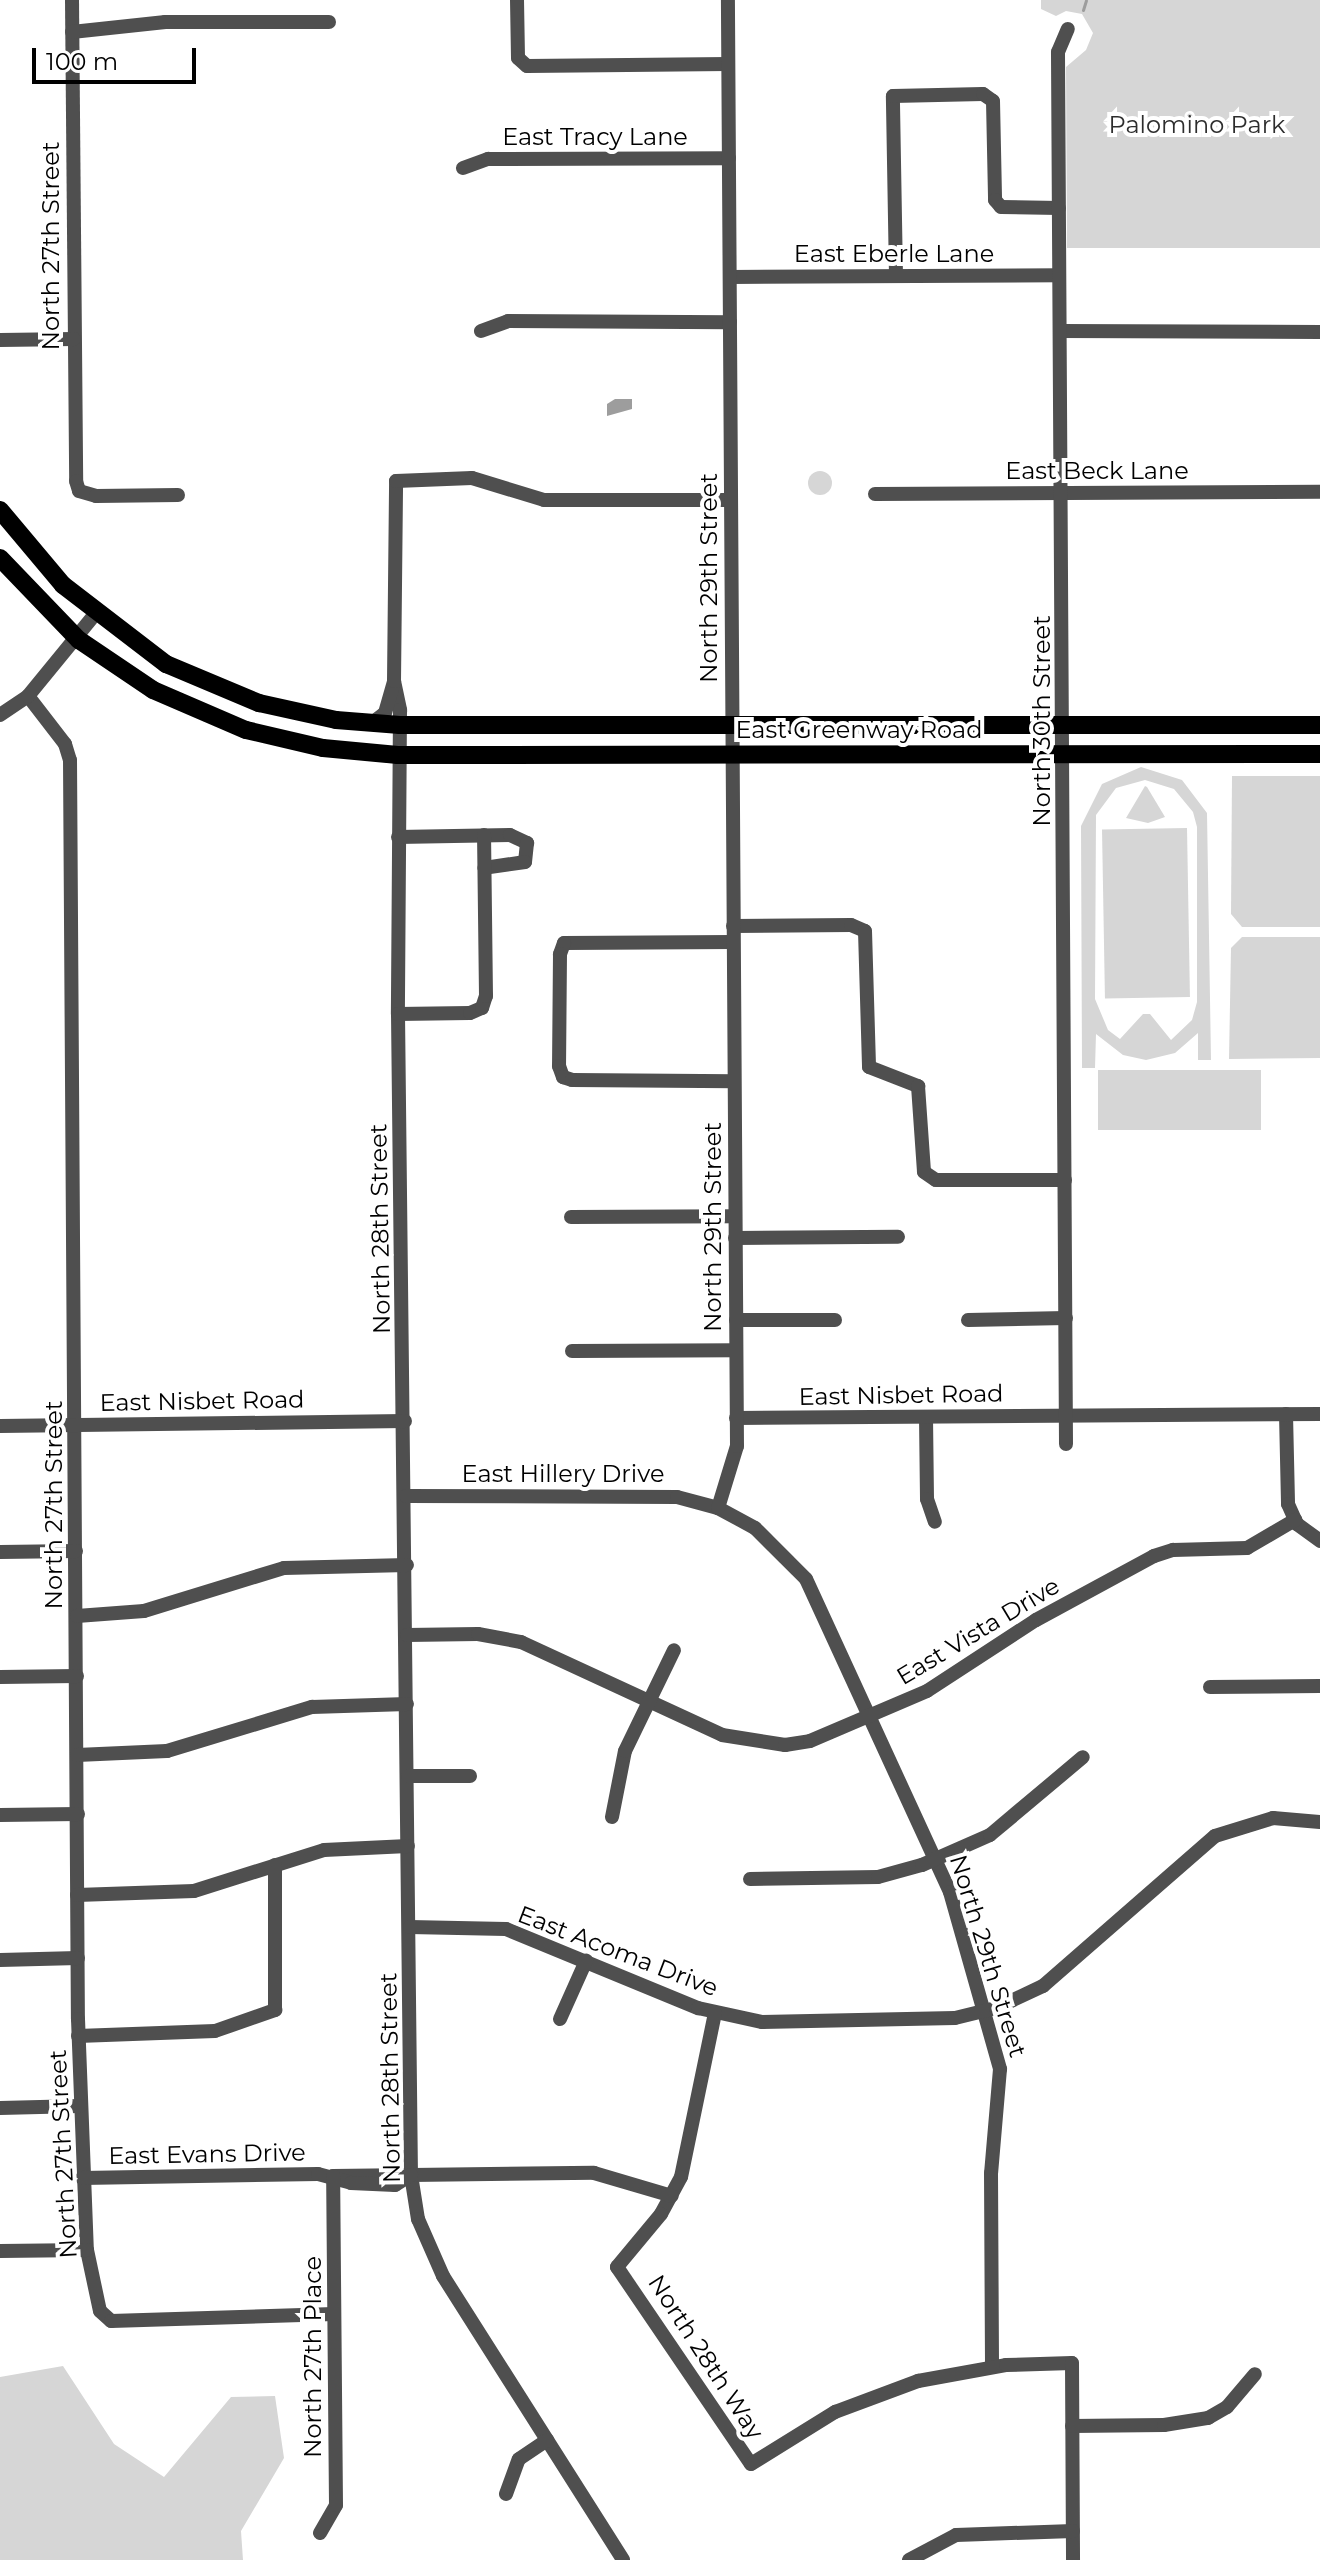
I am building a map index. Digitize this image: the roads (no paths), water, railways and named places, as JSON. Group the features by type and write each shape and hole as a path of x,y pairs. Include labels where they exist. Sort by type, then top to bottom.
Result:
{"main road":[{"name":"East Greenway Road","path":"0,510 34,554 95,614 166,664 234,693 287,711 400,725 1320,725"},
{"name":"East Greenway Road","path":"0,558 79,640 153,690 224,722 323,748 398,755 1320,754"},
{"path":"224,722 234,693"},
{"path":"518,755 522,725"}],"street":[{"name":"North 27th Street","path":"72,0 74,339 79,491 96,496 178,495"},
{"path":"517,0 520,63 728,64"},
{"name":"North 29th Street","path":"728,0 736,1418 734,1461 718,1508 769,1538 806,1579 936,1859 985,2011 1002,2082 991,2159 992,2367"},
{"path":"72,32 165,22 329,22"},
{"name":"North 30th Street","path":"1066,1415 1063,493 1058,52 1068,29"},
{"path":"896,276 893,96 983,94 993,101 995,200 1001,207 1059,208"},
{"name":"East Tracy Lane","path":"463,168 488,159 729,158"},
{"name":"East Eberle Lane","path":"730,277 1059,275"},
{"path":"481,331 508,321 730,322"},
{"path":"1060,331 1320,332"},
{"path":"0,340 74,339"},
{"name":"North 28th Street","path":"372,723 385,713 394,681 396,481 472,478 544,500 731,500"},
{"name":"East Beck Lane","path":"875,494 1320,492"},
{"path":"0,715 28,696 79,640 95,614"},
{"name":"North 28th Street","path":"394,681 400,693 398,1014 407,1565 411,2175 418,2219 443,2276 623,2560"},
{"name":"North 27th Street","path":"28,696 65,744 70,760 78,2036 87,2250 100,2311 111,2321 334,2314"},
{"path":"398,1014 470,1013 482,1008 486,996 484,835"},
{"path":"398,837 484,835 522,838 528,853 517,866 484,868"},
{"path":"734,1081 563,1077 559,968 564,943 851,925 865,931 869,1067 918,1086 924,1172 936,1180 1065,1180"},
{"path":"571,1217 735,1216"},
{"path":"735,1238 898,1237"},
{"path":"968,1320 1066,1318"},
{"path":"736,1320 835,1320"},
{"path":"572,1351 736,1350"},
{"path":"1286,1414 1287,1491 1295,1520 1320,1541"},
{"name":"East Nisbet Road","path":"736,1418 1320,1414"},
{"path":"1066,1415 1066,1444"},
{"path":"926,1417 927,1499 935,1522"},
{"name":"East Nisbet Road","path":"0,1426 405,1421"},
{"name":"East Hillery Drive","path":"406,1496 643,1493 718,1508"},
{"name":"East Vista Drive","path":"407,1635 478,1634 521,1642 722,1735 768,1745 810,1741 944,1681 1036,1620 1154,1556 1173,1550 1247,1548 1295,1520"},
{"path":"0,1552 76,1551"},
{"path":"77,1616 144,1611 284,1568 407,1565"},
{"path":"612,1817 621,1761 674,1650"},
{"path":"0,1677 77,1676"},
{"path":"1210,1687 1320,1686"},
{"path":"77,1755 167,1751 312,1707 407,1704"},
{"path":"750,1879 878,1877 936,1859 990,1835 1083,1757"},
{"path":"408,1776 470,1776"},
{"path":"0,1815 78,1814"},
{"name":"East Acoma Drive","path":"410,1927 506,1929 715,2013 796,2024 935,2021 985,2011 1059,1975 1215,1836 1273,1818 1320,1822"},
{"path":"77,1895 194,1891 348,1846 408,1846"},
{"path":"78,2036 215,2031 275,2010 275,1865"},
{"path":"0,1960 78,1958"},
{"path":"560,2019 586,1961"},
{"name":"North 28th Way","path":"715,2013 689,2153 672,2196 617,2267 751,2464 835,2412 918,2381 992,2367"},
{"path":"0,2108 80,2106"},
{"name":"East Evans Drive","path":"82,2178 333,2176 351,2183 395,2185 411,2175 594,2173 672,2196"},
{"name":"North 27th Place","path":"320,2533 336,2505 333,2176"},
{"path":"0,2251 87,2250"},
{"path":"992,2367 1072,2363 1073,2560"},
{"path":"1072,2426 1164,2425 1208,2418 1227,2407 1255,2374"},
{"path":"506,2494 519,2459 547,2440"},
{"path":"909,2560 956,2535 1073,2531"}],"waterway":[{"path":"1083,10 1086,0"}],"park label":[{"name":"Palomino Park","path":"1197,125"}]}
